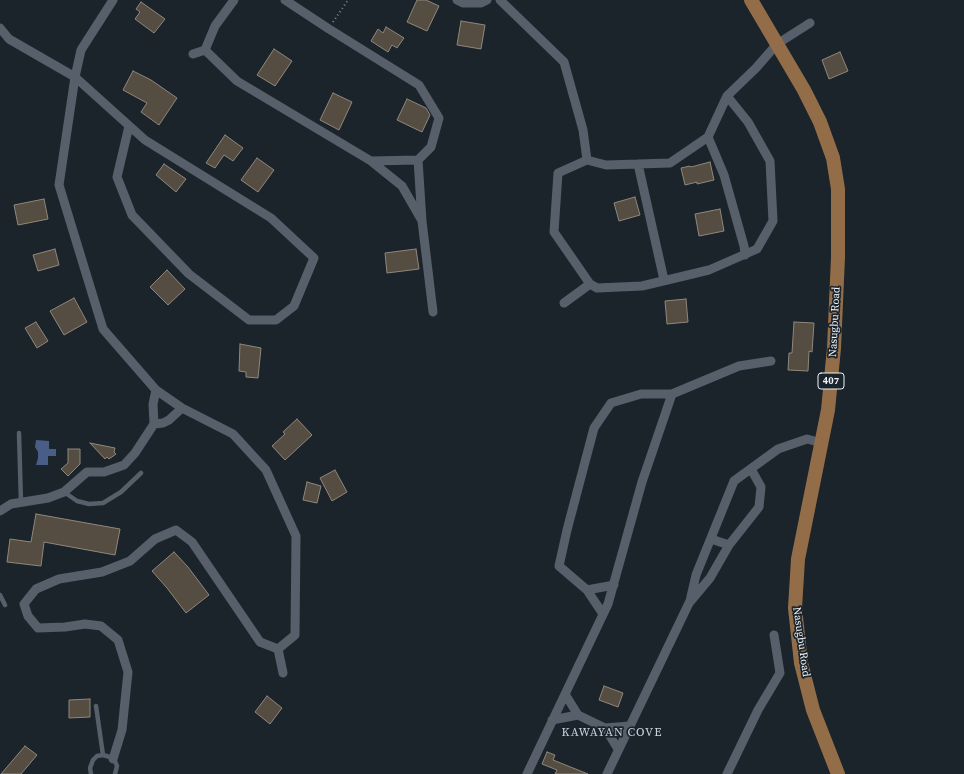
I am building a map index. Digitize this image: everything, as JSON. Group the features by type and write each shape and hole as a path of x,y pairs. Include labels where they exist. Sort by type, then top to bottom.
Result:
{"main road":[{"name":"Nasugbu Road","path":"751,0 804,90 820,122 833,158 838,189 838,257 834,348 828,410 798,559 795,608 801,663 813,710 838,774"}],"street":[{"path":"113,0 81,50 75,77 59,185 103,329 156,390 182,408 233,434 266,470 296,536 295,635 278,649"},
{"path":"193,54 204,50 215,26 234,0"},
{"path":"286,0 328,29 419,86 439,118 431,147 418,160 371,160"},
{"path":"457,0 463,3 481,3 487,0"},
{"path":"500,0 564,62 583,130 587,160"},
{"path":"727,96 748,122 770,160 773,221 757,249 709,270 642,286 597,288 590,284 554,232 558,173 587,160 606,165 670,163 708,137 727,96 756,68 777,44 810,23"},
{"path":"0,28 9,39 75,77 145,140 271,218 314,258 294,306 276,320 249,320 189,274 132,215 117,177 129,126"},
{"path":"204,50 237,81 371,160 402,186 422,221"},
{"path":"708,137 724,175 744,246 745,255"},
{"path":"418,160 422,221 433,312"},
{"path":"638,164 664,280"},
{"path":"564,303 590,284"},
{"path":"603,614 587,590 560,566 567,530 594,428 611,404 641,394 672,394 739,366 771,361"},
{"path":"1,509 12,504 48,498 64,492 87,472 104,472 124,465 135,453 154,424 153,404 156,390"},
{"path":"526,774 608,604 642,482 672,394"},
{"path":"154,424 169,420 182,408"},
{"path":"690,603 696,575 734,481 778,449 807,439 822,443"},
{"path":"607,774 690,603 710,578 729,545 759,507 761,487 752,469"},
{"path":"113,759 122,730 128,672 118,640 101,626 85,624 65,627 38,628 28,616 24,604 36,589 60,579 102,572 130,561 155,538 176,530 192,542 260,642 278,649"},
{"path":"711,538 729,545"},
{"path":"587,590 614,585"},
{"path":"727,774 758,710 780,672 774,635"},
{"path":"278,649 283,672"},
{"path":"565,694 578,716"},
{"path":"552,720 578,716 605,728 630,726"},
{"path":"605,728 618,749"}],"lane":[{"path":"19,433 20,503"},
{"path":"64,492 77,501 89,504 103,502 121,492 141,473"},
{"path":"0,595 5,604"},
{"path":"96,706 103,755"},
{"path":"91,774 90,768 93,760 98,756 107,755 113,759 117,766 116,774"}],"path":[{"path":"328,29 348,0"}],"water":[{"path":"36,440 49,441 49,449 56,449 56,456 48,456 48,465 36,465 38,452 35,447"}],"building":[{"path":"417,0 426,0 439,6 427,31 407,22"},
{"path":"141,2 165,19 154,33 135,19 140,12 136,9"},
{"path":"461,21 485,25 481,49 457,45"},
{"path":"386,27 404,38 397,48 392,45 388,52 371,41 378,29 383,33"},
{"path":"274,49 292,61 275,86 257,75"},
{"path":"840,52 848,71 829,79 822,60"},
{"path":"133,71 151,80 177,98 159,125 141,112 147,103 123,90"},
{"path":"333,93 352,102 339,130 320,120"},
{"path":"407,99 426,108 430,115 422,132 397,120"},
{"path":"225,135 243,148 233,161 224,155 215,168 206,163"},
{"path":"257,158 274,170 258,192 241,180"},
{"path":"710,162 714,180 685,185 681,168"},
{"path":"164,164 186,179 176,192 156,175"},
{"path":"635,197 640,215 619,221 614,203"},
{"path":"44,199 48,219 18,225 14,205"},
{"path":"720,209 724,231 699,236 695,214"},
{"path":"55,249 59,265 38,271 33,255"},
{"path":"416,249 419,269 387,273 385,253"},
{"path":"167,270 185,289 168,305 150,287"},
{"path":"74,298 87,322 64,335 50,311"},
{"path":"686,299 688,322 667,324 665,301"},
{"path":"36,322 48,341 37,348 25,328"},
{"path":"794,322 814,323 812,352 809,351 808,371 788,370 789,353 792,353"},
{"path":"240,344 261,348 258,378 246,377 246,372 239,371"},
{"path":"297,419 312,435 285,460 272,446 285,434 283,432"},
{"path":"90,443 115,448 114,452 116,454 109,459 107,457 105,459"},
{"path":"68,449 80,449 80,464 68,476 61,469 68,463"},
{"path":"335,470 347,492 332,501 320,478"},
{"path":"307,482 321,486 317,503 303,500"},
{"path":"36,514 120,529 115,555 44,542 41,566 7,562 10,539 31,542"},
{"path":"174,552 188,567 209,595 186,613 152,571"},
{"path":"604,686 623,693 618,707 599,700"},
{"path":"267,696 282,708 270,724 255,712"},
{"path":"90,699 90,717 69,718 69,700"},
{"path":"25,746 37,755 21,774 1,774"},
{"path":"547,752 555,755 553,760 588,774 555,774 557,770 542,764"}],"district":[{"name":"KAWAYAN COVE","path":"612,733"}]}
